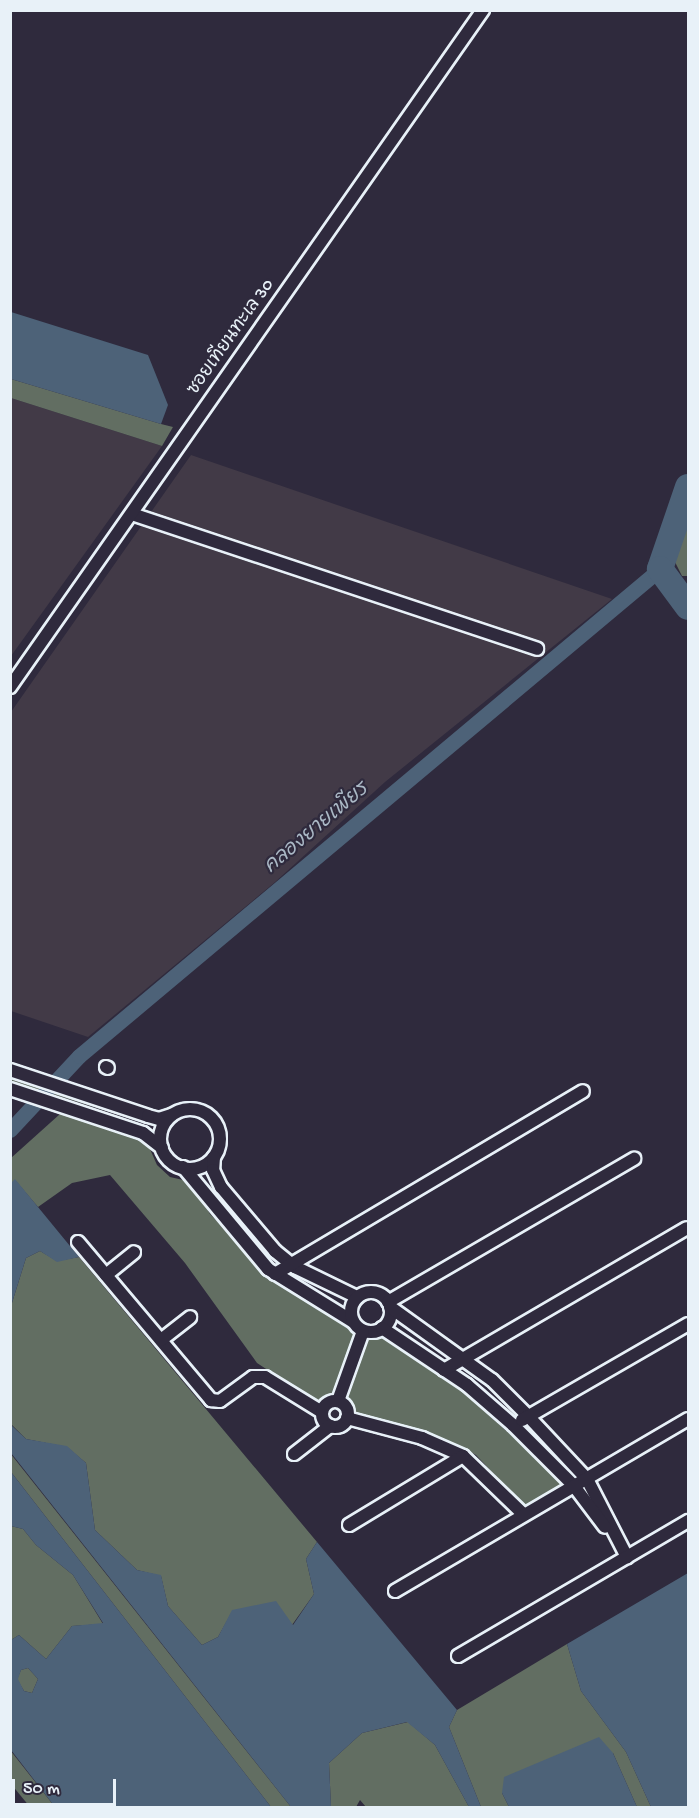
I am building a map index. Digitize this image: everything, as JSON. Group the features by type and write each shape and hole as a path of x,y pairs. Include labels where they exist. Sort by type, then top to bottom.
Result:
{"street":[{"name":"ซอยเทียนทะเล 30","path":"10,687 483,10"},
{"path":"132,514 537,649"},
{"path":"10,1070 159,1119 198,1109 213,1120 220,1137 214,1156 213,1170 221,1187 249,1223 290,1263 345,1294 357,1297 377,1293 389,1305 492,1380 587,1479 627,1557"},
{"path":"10,1089 143,1133 162,1148"},
{"path":"275,1274 583,1091"},
{"path":"171,1115 161,1131 162,1148 168,1160 183,1167 197,1168 214,1156"},
{"path":"389,1305 634,1159"},
{"path":"183,1167 241,1241 275,1274 352,1321 363,1331"},
{"path":"444,1370 687,1228"},
{"path":"78,1242 211,1401 220,1401 253,1377 265,1377 322,1412 330,1426"},
{"path":"106,1275 134,1252"},
{"path":"352,1321 351,1308 357,1297"},
{"path":"363,1331 382,1328 389,1320 389,1305"},
{"path":"161,1340 190,1317"},
{"path":"513,1425 688,1324"},
{"path":"382,1328 444,1370 513,1425 574,1486 627,1557"},
{"path":"338,1401 363,1331"},
{"path":"322,1412 326,1405 338,1401"},
{"path":"338,1401 345,1406 347,1418"},
{"path":"294,1454 330,1426 338,1426 347,1418"},
{"path":"347,1418 422,1438 463,1456 523,1514"},
{"path":"395,1591 688,1419"},
{"path":"349,1525 463,1456"},
{"path":"458,1656 688,1521"}],"shaded area":[{"path":"11,398 162,446 11,656"},
{"path":"191,455 612,599 385,782 274,883 88,1037 11,1011 11,712"}],"green space":[{"path":"11,379 173,427 162,446 11,398"},
{"path":"687,518 688,576 682,576 673,558"},
{"path":"11,1078 135,1117 135,1120 11,1081"},
{"path":"60,1114 146,1140 157,1165 170,1177 192,1182 210,1214 286,1290 345,1319 354,1333 369,1338 384,1336 440,1372 562,1480 561,1486 527,1509 476,1455 458,1445 356,1415 352,1405 335,1392 318,1403 257,1363 185,1263 110,1175 72,1183 38,1207 15,1180 11,1184 11,1158"},
{"path":"40,1251 57,1261 79,1257 317,1542 306,1559 314,1594 292,1625 233,1610 218,1637 202,1645 168,1606 161,1576 137,1570 95,1530 86,1463 67,1447 26,1439 11,1424 11,1306 26,1258"},
{"path":"10,1453 291,1807 271,1807 11,1472"},
{"path":"11,1526 23,1529 36,1545 73,1575 103,1624 72,1626 46,1659 19,1635 11,1640"},
{"path":"567,1644 581,1691 626,1752 651,1807 637,1807 613,1753 502,1793 509,1807 481,1807 449,1727 457,1710"},
{"path":"28,1668 38,1679 32,1693 24,1691 17,1679 21,1670"},
{"path":"408,1722 435,1745 469,1807 366,1807 360,1800 356,1807 331,1807 329,1763 362,1733"},
{"path":"10,1750 55,1807 30,1807 11,1784"}],"water":[{"path":"11,312 148,355 168,405 161,424 11,379"},
{"path":"15,1179 79,1257 57,1262 40,1251 26,1258 11,1306 10,1184"},
{"path":"10,1424 26,1439 67,1446 86,1463 95,1530 137,1570 161,1575 168,1606 202,1645 218,1637 232,1610 276,1601 293,1625 314,1594 306,1559 317,1542 457,1710 449,1727 481,1807 469,1807 435,1745 407,1722 362,1733 329,1763 331,1807 291,1807 11,1453"},
{"path":"11,1472 271,1807 55,1807 11,1750 11,1640 19,1635 46,1659 72,1626 103,1623 73,1575 36,1545 23,1529 11,1526","holes":["28,1668 38,1679 32,1693 24,1691 18,1679 21,1670"]},
{"path":"688,1573 688,1807 651,1807 626,1752 581,1691 567,1644"},
{"path":"599,1737 613,1753 637,1807 509,1807 502,1793 504,1777"}],"waterway":[{"path":"688,487 660,569 688,607"},
{"name":"คลองยายเพียร","path":"10,1130 79,1056 660,569"}]}
